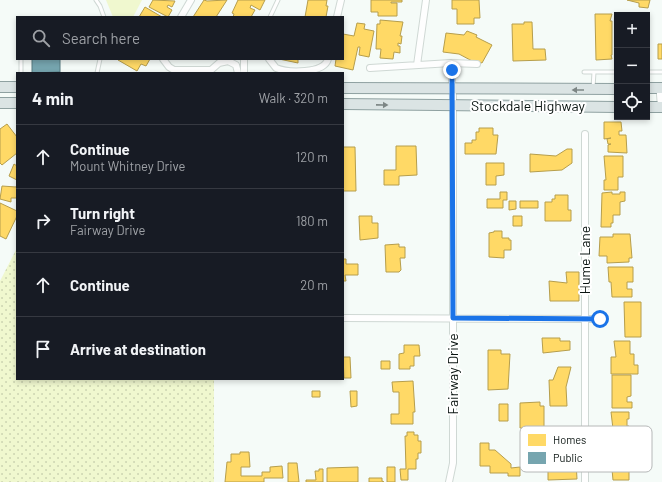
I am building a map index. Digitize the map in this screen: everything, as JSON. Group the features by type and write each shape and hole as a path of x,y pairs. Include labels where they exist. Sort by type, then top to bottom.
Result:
{"main road":[{"path":"0,87 16,87"},
{"name":"Stockdale Highway","path":"344,88 453,97 614,107"},
{"path":"650,88 662,88"},
{"name":"Stockdale Highway","path":"344,104 614,89"},
{"path":"0,103 16,103"},
{"path":"650,107 662,108"}],"street":[{"path":"182,16 191,0"},
{"path":"337,16 341,0"},
{"path":"417,65 426,0"},
{"path":"164,60 169,67 174,70 211,70 223,60 232,62 236,65 238,72"},
{"path":"244,60 244,72"},
{"path":"270,60 272,65 282,70 317,72 327,63 328,60"},
{"path":"370,68 451,63 477,64"},
{"name":"Fairway Drive","path":"449,482 453,463 453,97 451,63"},
{"path":"662,88 662,101"},
{"name":"Hume Lane","path":"585,134 585,426"},
{"path":"344,318 600,319"}],"lane":[{"path":"96,0 104,16"},
{"path":"270,16 278,0"},
{"path":"21,72 22,60"},
{"path":"97,72 100,60"},
{"path":"584,72 614,72"},
{"path":"593,90 594,72"},
{"path":"650,72 662,72"}],"green space":[{"path":"106,0 142,0 134,16 113,16"},
{"path":"16,250 16,380 214,380 214,482 0,482 0,281"}],"building: Homes":[{"path":"153,0 175,1 172,7 168,5 167,7 172,10 169,16 149,7"},
{"path":"204,0 227,0 217,16 194,16"},
{"path":"238,0 265,0 260,10 251,5 250,8 255,10 252,16 233,16 234,14 232,13"},
{"path":"308,0 327,0 326,6 328,6 326,16 305,16"},
{"path":"371,0 402,0 402,2 391,2 397,3 397,16 378,16 378,12 371,12"},
{"path":"452,0 479,0 480,18 474,18 474,24 457,24 457,9 452,9"},
{"path":"627,0 650,0 648,8 639,7 639,3"},
{"path":"145,7 160,16 140,16"},
{"path":"595,14 612,14 610,21 612,21 612,59 596,60"},
{"path":"380,20 403,22 400,36 402,36 401,44 398,43 398,46 400,46 400,53 394,52 393,59 380,58 381,49 376,49 377,24 380,24"},
{"path":"524,22 532,22 533,49 545,49 546,60 513,61 512,24 524,24"},
{"path":"357,23 365,24 364,29 374,31 369,57 359,55 360,47 358,47 353,70 335,66 336,60 344,60 344,34 354,36"},
{"path":"467,31 477,35 476,37 492,45 482,63 476,61 474,62 459,54 443,52 446,33 464,35"},
{"path":"658,44 662,44 662,59 658,59"},
{"path":"118,60 149,60 146,66 141,64 137,71"},
{"path":"284,60 298,60 298,63"},
{"path":"604,122 621,122 622,131 619,131 619,135 626,135 627,153 608,152 608,145 611,144 608,144 607,139 611,138 604,139"},
{"path":"7,124 16,136 16,154 2,165 0,163 0,129"},
{"path":"479,128 493,128 493,135 498,135 496,154 465,154 465,143 472,143 472,140 476,140 476,132 479,132"},
{"path":"396,146 416,146 417,175 399,176 399,185 384,185 384,170 396,170"},
{"path":"344,147 355,147 356,191 344,191"},
{"path":"567,149 572,149 572,163 562,170 530,172 530,154 556,156"},
{"path":"604,156 623,156 623,177 618,177 618,190 604,190 604,180 606,180"},
{"path":"486,163 504,163 504,175 496,176 496,185 486,185"},
{"path":"14,164 16,165 16,180 9,176"},
{"path":"2,186 16,187 16,198 11,198 11,202 0,199"},
{"path":"500,192 507,192 507,200 503,200 503,208 487,208 487,199 500,199"},
{"path":"612,192 612,194 620,194 620,192 625,192 625,201 620,202 620,215 613,215 613,223 611,223 611,227 601,227 602,193"},
{"path":"555,195 568,195 568,210 571,210 571,221 545,221 545,202 552,202 552,199 555,199"},
{"path":"509,201 516,201 516,209 509,210"},
{"path":"520,201 538,201 538,208 520,208"},
{"path":"0,203 16,211 16,218 6,239 0,236"},
{"path":"359,216 372,216 372,223 378,223 378,238 360,240"},
{"path":"513,216 522,216 522,226 513,226"},
{"path":"494,231 502,231 502,238 509,238 509,240 511,240 511,250 504,250 504,258 489,257 489,233"},
{"path":"613,234 630,234 632,258 629,258 629,262 607,263 607,256 599,256 600,237 613,237"},
{"path":"399,244 399,247 405,247 405,258 400,258 401,270 399,272 386,272 385,245"},
{"path":"344,259 346,259 346,264 358,264 358,275 345,275 346,281 344,281"},
{"path":"608,267 633,267 633,282 627,282 627,289 632,289 632,297 612,297"},
{"path":"566,272 579,272 579,301 550,301 549,281 567,283"},
{"path":"624,302 641,302 641,337 625,337"},
{"path":"542,338 560,338 560,341 570,341 570,350 543,353"},
{"path":"614,341 630,341 630,354 634,354 634,365 638,365 638,374 611,374 611,357 616,357"},
{"path":"404,345 419,345 420,356 414,356 414,366 410,366 410,369 399,369 399,354 404,353"},
{"path":"488,350 501,350 501,354 510,354 508,389 488,390"},
{"path":"344,357 350,357 351,378 344,378"},
{"path":"381,361 390,361 390,369 381,369"},
{"path":"558,367 571,367 566,387 567,406 550,406 549,380 553,380"},
{"path":"612,375 631,375 631,396 627,397 627,402 632,402 632,408 612,408"},
{"path":"413,381 415,412 413,412 413,424 391,424 391,414 399,414 399,392 393,392 392,382"},
{"path":"312,391 320,391 320,397 312,397"},
{"path":"350,391 357,391 357,406 351,407"},
{"path":"540,402 540,406 544,406 544,426 520,426 520,403"},
{"path":"499,404 508,404 508,421 499,421"},
{"path":"611,412 629,412 627,426 613,426"},
{"path":"407,432 414,432 414,435 418,435 418,441 421,441 421,453 418,453 418,459 416,459 416,469 408,469 408,480 401,480 400,469 406,469 405,436 407,436"},
{"path":"480,443 489,443 489,450 495,450 511,464 511,468 520,467 520,476 508,476 508,473 490,473 490,466 480,466"},
{"path":"240,452 249,452 250,467 241,467 241,476 262,476 262,472 270,472 270,467 282,466 283,478 264,478 264,482 225,482 227,462 231,462 231,454 240,454"},
{"path":"288,463 297,463 299,482 288,482"},
{"path":"358,467 358,482 327,482 327,468"},
{"path":"387,467 395,467 395,482 387,482"},
{"path":"319,469 323,469 323,482 306,482 306,480 316,480 315,471 319,471"},
{"path":"548,472 577,472 577,479 548,480"},
{"path":"612,472 629,472 629,480 613,480"},
{"path":"369,478 382,478 382,481 384,482 369,482"}],"building: Public":[{"path":"32,60 60,60 60,72 32,72"}],"route":[{"path":"452,70 453,318 600,319"}]}
